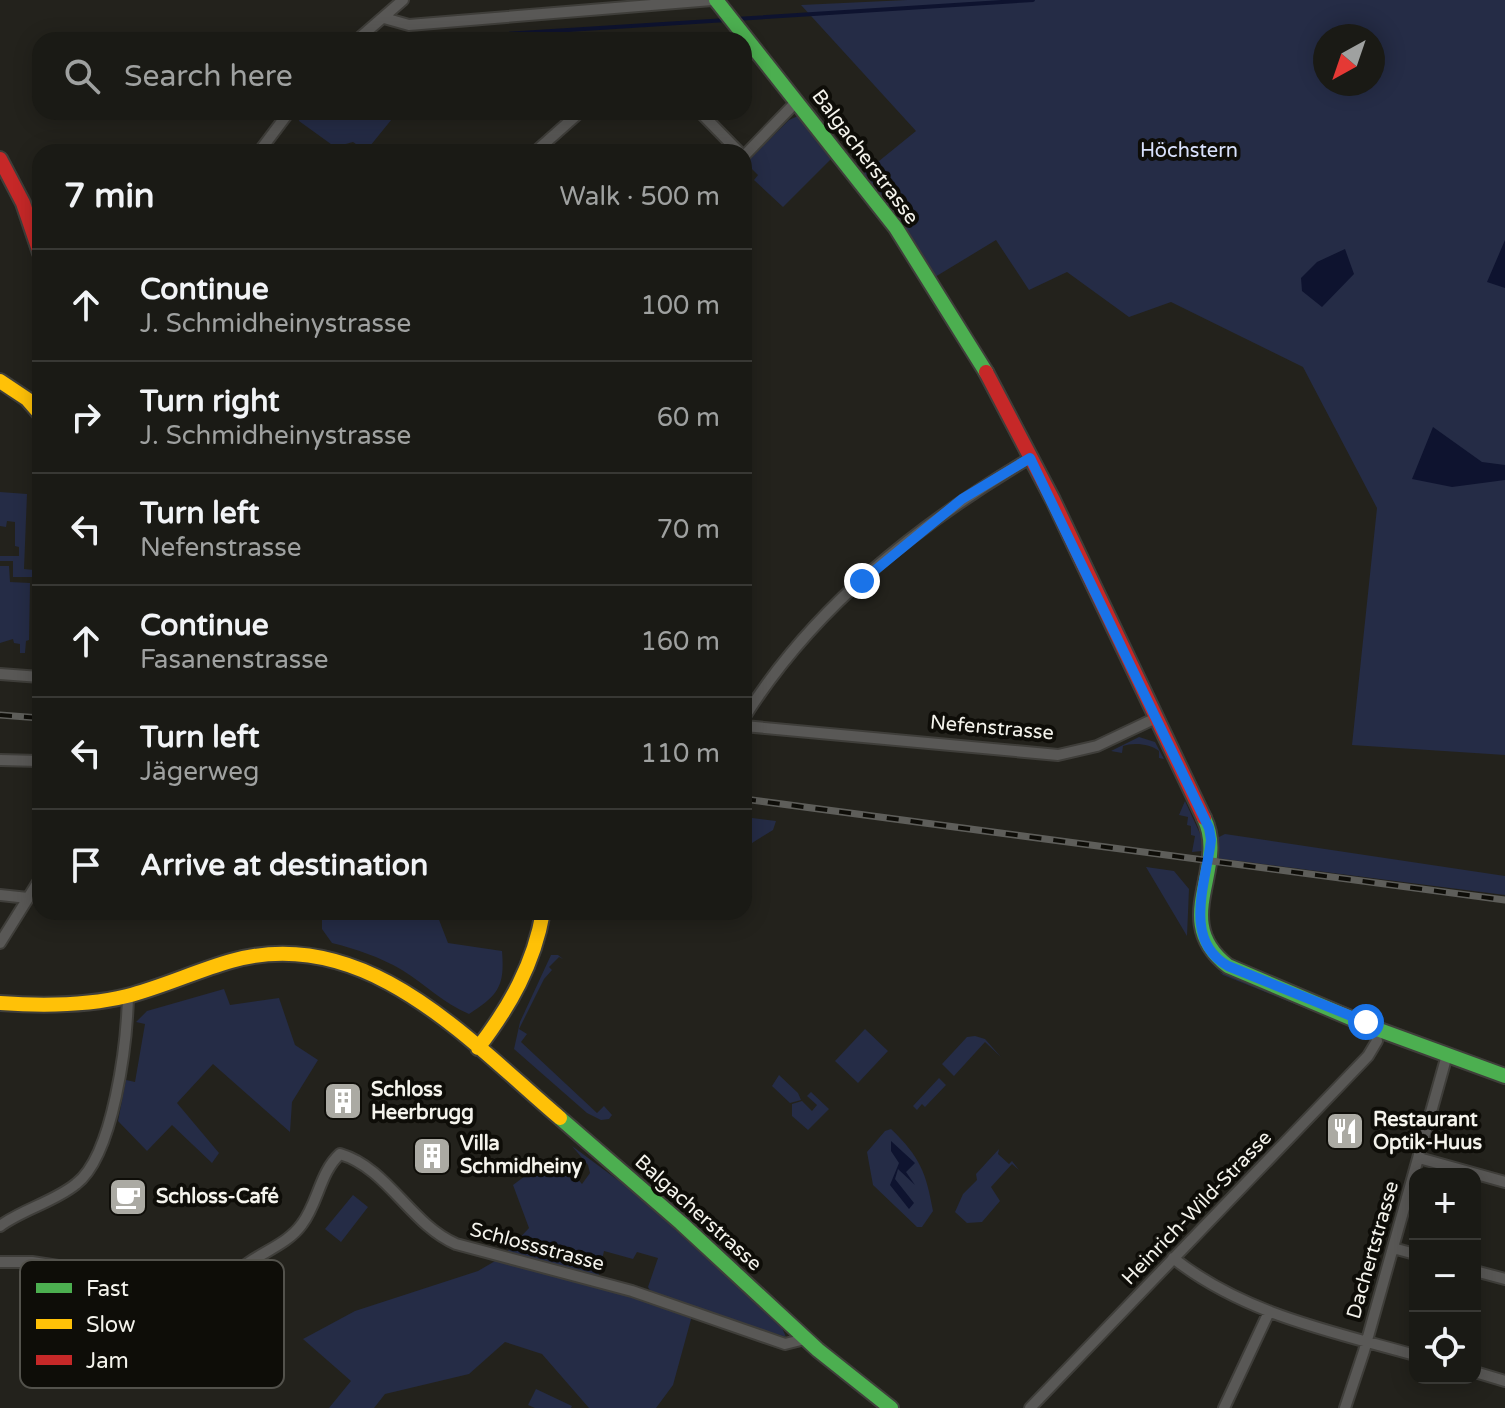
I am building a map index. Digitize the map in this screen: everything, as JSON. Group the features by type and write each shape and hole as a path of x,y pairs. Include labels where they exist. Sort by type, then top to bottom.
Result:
{"street":[{"path":"367,32 403,0"},
{"path":"384,18 409,25 717,3"},
{"name":"Balgacherstrasse","path":"717,3 743,32"},
{"name":"Balgacherstrasse","path":"752,44 911,252 971,345 1030,458 1156,718"},
{"path":"752,148 797,101"},
{"path":"265,144 283,120"},
{"path":"544,144 571,120"},
{"path":"708,120 731,144"},
{"path":"0,159 32,228"},
{"path":"0,381 32,399"},
{"path":"752,706 783,659 820,617 962,499 1030,458"},
{"path":"0,674 32,676"},
{"path":"1156,718 1209,828 1211,840 1200,932 1209,953 1228,966 1374,1028 1505,1076"},
{"name":"Nefenstrasse","path":"752,727 1058,755 1097,746 1156,718"},
{"path":"0,760 32,761"},
{"path":"0,943 32,892"},
{"path":"0,895 28,898"},
{"path":"478,1048 519,990 535,951 541,920"},
{"name":"Balgacherstrasse","path":"0,1003 84,1004 128,995 245,956 304,953 361,970 389,983 478,1048 694,1235 805,1339 891,1408"},
{"path":"0,1226 69,1189 93,1168 105,1142 128,1018 128,995"},
{"name":"Heinrich-Wild-Strasse","path":"1030,1408 1368,1056 1377,1041 1374,1028"},
{"name":"Dachertstrasse","path":"1345,1408 1447,1055"},
{"name":"Schlossstrasse","path":"255,1260 299,1229 310,1214 331,1162 340,1154 356,1159 430,1230 456,1244 632,1291 785,1344 805,1339"},
{"path":"1419,1158 1505,1182"},
{"path":"1393,1248 1409,1252"},
{"path":"1173,1258 1229,1295 1268,1314 1409,1353"},
{"path":"1481,1273 1505,1279"},
{"path":"1224,1408 1268,1314"},
{"path":"1481,1374 1505,1381"}],"green space":[{"name":"Höchstern","path":"907,0 1505,0 1505,755 1352,745 1377,508 1303,367 1171,302 1129,317 1067,272 1029,290 996,240 935,277 863,174 916,131 801,5"},
{"path":"798,116 833,157 783,207 754,180 758,175 752,169 752,157 789,120"},
{"path":"391,120 372,144 331,144 299,121"},
{"path":"0,492 27,494 24,569 32,570 32,577 13,577 13,561 0,561 0,556 19,556 19,547 15,546 15,522 7,521 6,527 0,526"},
{"path":"0,566 9,566 10,582 30,583 29,640 26,641 25,653 20,653 20,644 14,643 13,639 0,643"},
{"path":"1139,737 1155,742 1164,759 1159,758 1159,751 1142,744 1123,746 1122,753 1111,751"},
{"path":"1185,801 1202,838 1202,851 1192,852 1195,836 1191,835 1191,826 1187,825 1188,817 1179,815"},
{"path":"752,818 776,821 773,830 752,843"},
{"path":"1225,834 1505,876 1505,895 1216,858 1217,838"},
{"path":"1146,867 1174,871 1189,889 1187,936"},
{"path":"322,920 439,920 448,943 502,951 501,982 487,1001 469,1014 394,965 332,943 322,929"},
{"path":"551,955 558,955 563,959 559,957 549,967 552,970 544,979 519,1029 527,1034 521,1042 597,1113 604,1106 612,1115 609,1119 601,1120 587,1113 514,1049 520,1022"},
{"path":"1219,972 1352,1025 1357,1029 1223,975"},
{"path":"224,989 230,1005 279,998 295,1045 318,1060 292,1102 290,1132 213,1064 177,1103 219,1153 212,1163 172,1125 147,1151 118,1121 126,1080 135,1082 145,1024 136,1022 147,1011"},
{"path":"865,1029 888,1051 858,1083 835,1061"},
{"path":"967,1037 985,1039 1001,1057 985,1042 954,1076 942,1064"},
{"path":"779,1075 801,1100 790,1103 772,1086"},
{"path":"939,1078 946,1085 925,1107 922,1104 917,1110 913,1106"},
{"path":"811,1092 829,1109 808,1130 792,1116 792,1104 802,1101 812,1111 817,1105 807,1096"},
{"path":"891,1129 915,1157 928,1186 933,1211 922,1227 917,1227 873,1185 867,1152 885,1131"},
{"path":"572,1146 638,1195 782,1328 786,1337 652,1294 648,1287 658,1258 637,1252 633,1259 604,1251 597,1282 693,1312 673,1385 656,1408 589,1408 542,1354 505,1342 469,1374 385,1394 374,1408 329,1408 351,1381 303,1339 355,1311 478,1271 502,1257 529,1228 513,1185 537,1167 563,1162 582,1184 590,1173 588,1165"},
{"path":"999,1149 998,1154 1009,1164 1012,1161 1019,1170 1012,1164 991,1187 1000,1201 982,1222 967,1223 955,1212 963,1194 977,1180 976,1174"},
{"path":"353,1195 368,1207 341,1242 325,1229"},
{"path":"536,1389 571,1408 535,1408 528,1405"}],"shaded area":[{"path":"1505,240 1505,288 1487,282"},
{"path":"1345,249 1354,274 1322,307 1302,291 1301,278 1317,262"},
{"path":"1433,427 1482,462 1505,465 1505,480 1452,487 1412,479"},
{"path":"891,1141 915,1163 906,1172 915,1185 898,1169 895,1179 914,1203 909,1209 890,1185 899,1163 891,1151"}],"waterway":[{"path":"736,19 1033,0"},
{"path":"536,32 727,20"}],"railway":[{"path":"0,715 32,717"},
{"path":"752,800 1505,900"}],"traffic: fast":[{"path":"716,0 741,32"},
{"path":"752,46 896,228 986,372"},
{"path":"1204,818 1210,837 1210,856 1201,912 1203,931 1211,949 1228,966 1374,1028 1505,1076"},
{"path":"560,1118 681,1223 818,1350 891,1408"}],"traffic: slow":[{"path":"0,381 32,405"},
{"path":"478,1048 519,984 534,949 541,920"},
{"path":"0,1003 48,1005 96,1002 140,992 231,961 280,954 326,959 370,973 411,996 489,1055 560,1118"}],"traffic: jam":[{"path":"0,159 23,203 32,229"},
{"path":"986,372 1053,500 1204,818"}],"place":[{"name":"Schloss Heerbrugg","path":"343,1101"},
{"name":"Restaurant Optik-Huus","path":"1345,1131"},
{"name":"Villa Schmidheiny","path":"432,1156"},
{"name":"Schloss-Café","path":"128,1197"}],"route":[{"path":"862,581 962,499 1030,458 1209,828 1211,840 1200,932 1209,953 1228,966 1366,1022"}]}
